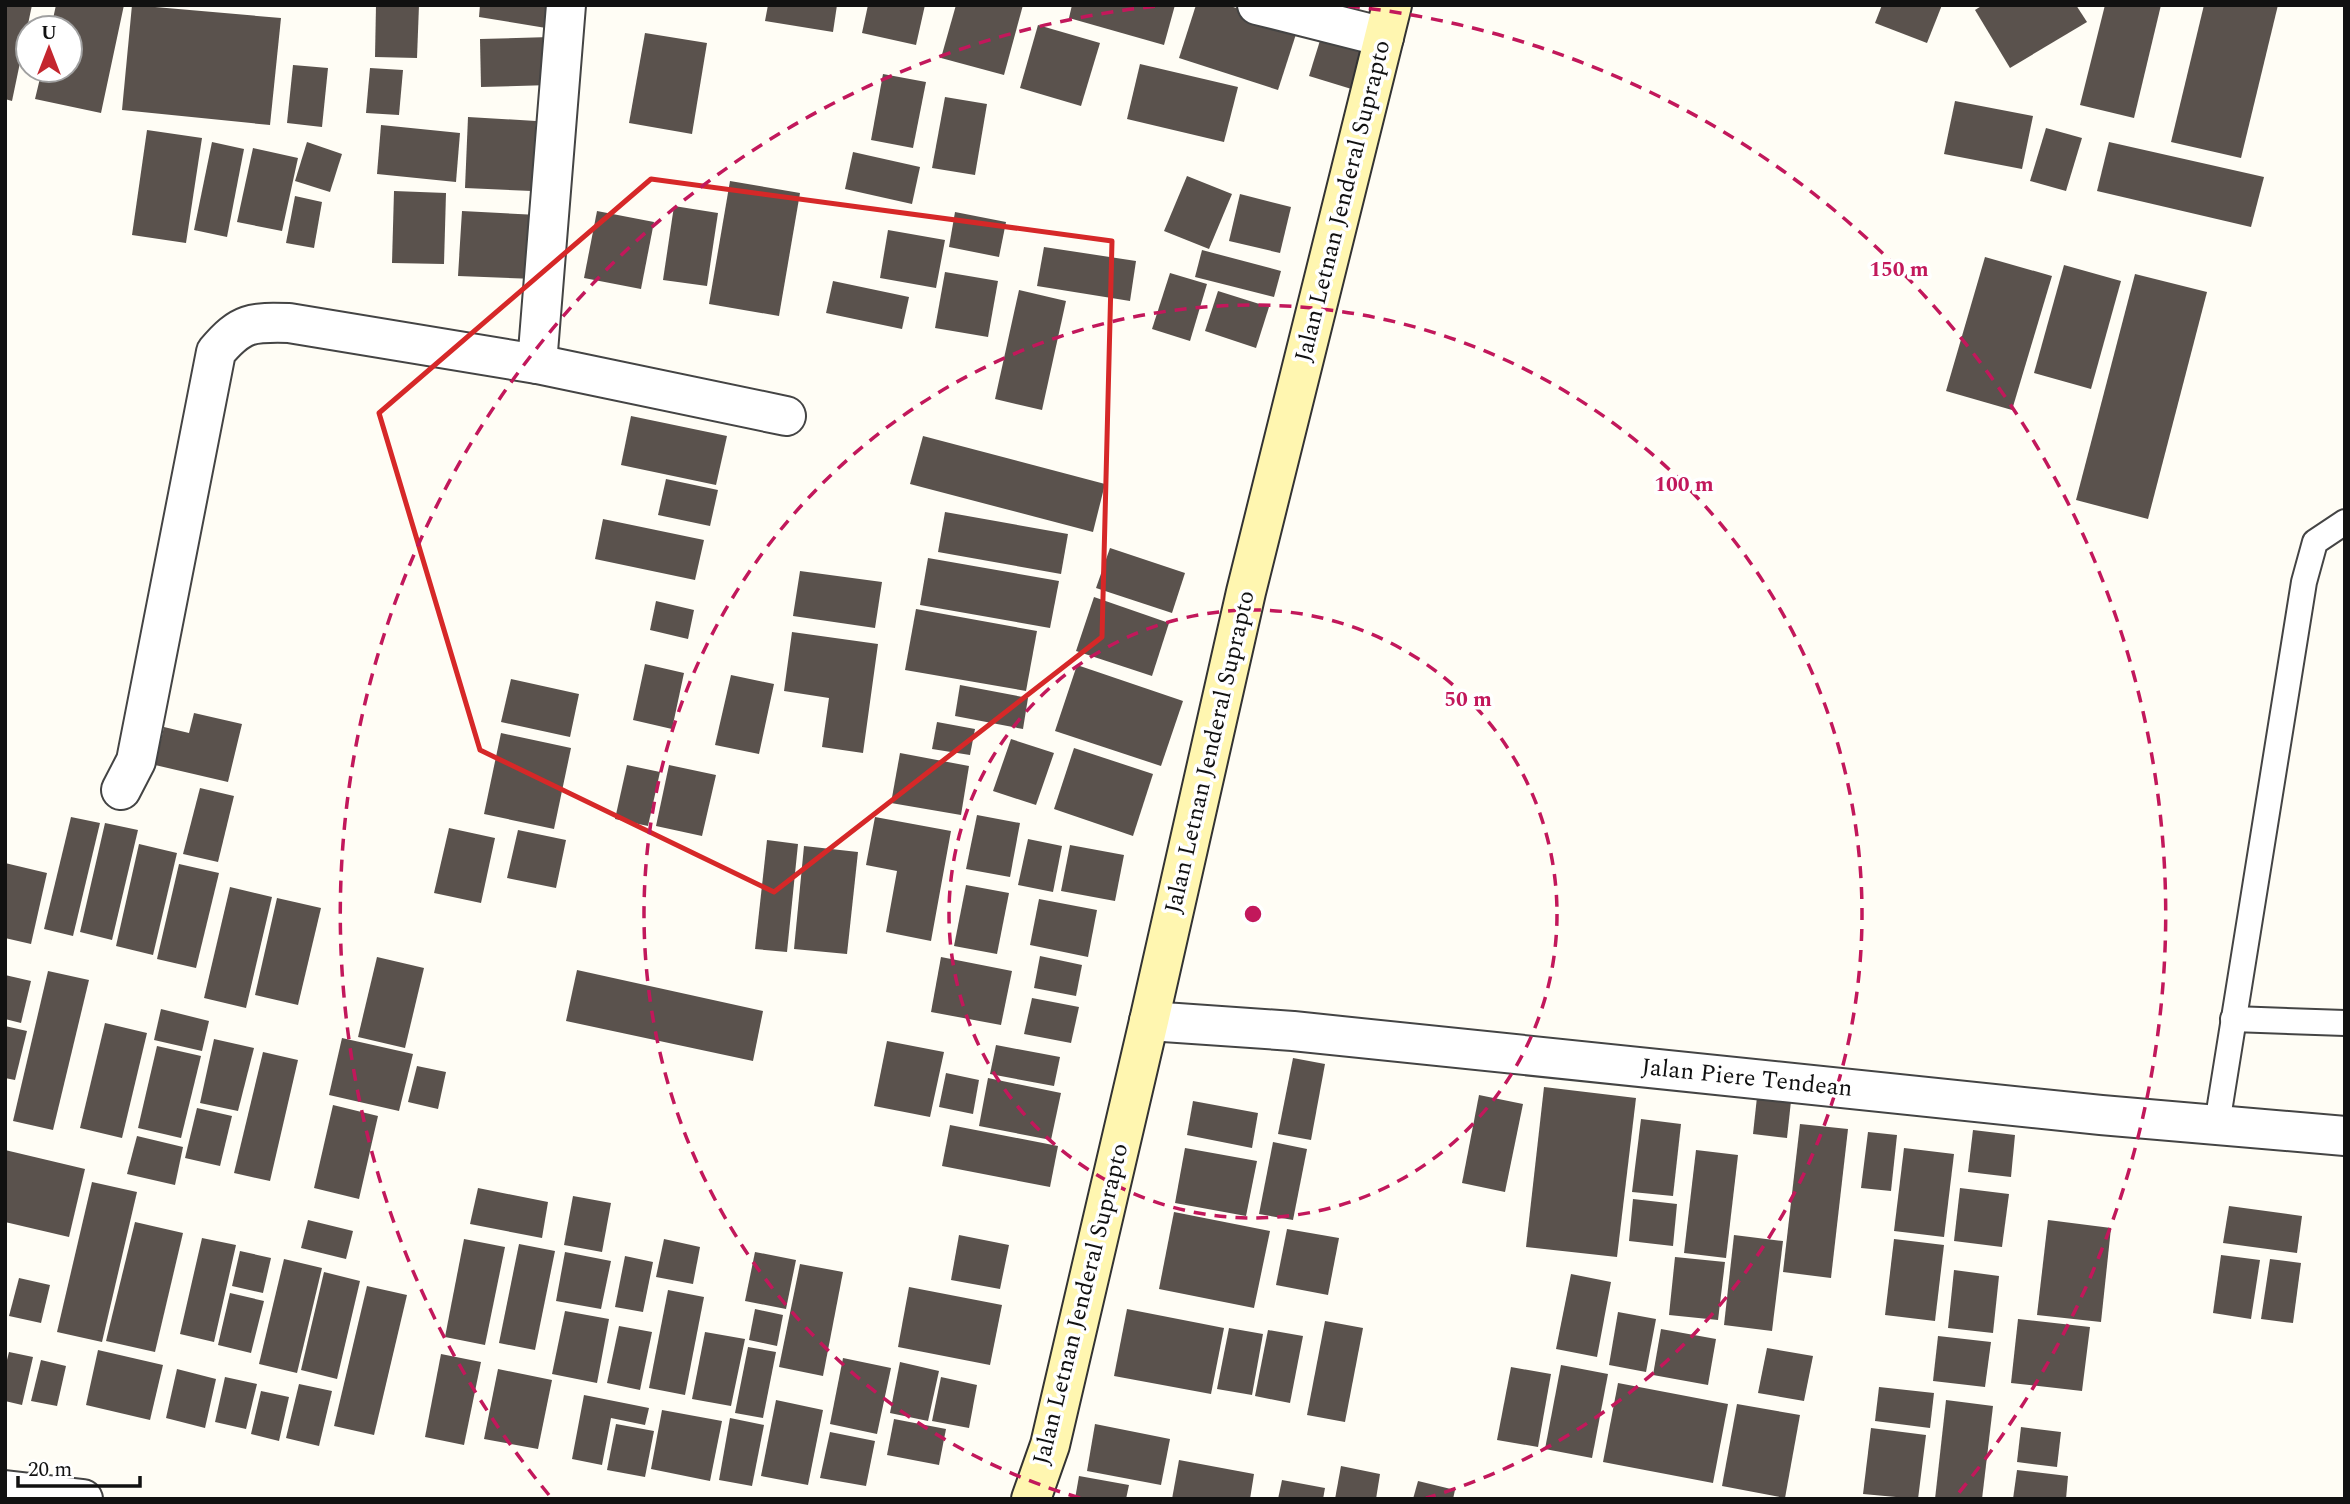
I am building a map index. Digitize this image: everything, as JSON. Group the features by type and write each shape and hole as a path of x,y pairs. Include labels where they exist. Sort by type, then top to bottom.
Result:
{"main road":[{"name":"Jalan Letnan Jenderal Suprapto","path":"1031,1499 1050,1445 1246,592 1388,21"}],"street":[{"path":"537,364 566,5"},
{"path":"1257,5 1388,21"},
{"path":"121,790 136,761 216,352 228,337 248,324 289,323 537,364 786,416"},
{"name":"Jalan Piere Tendean","path":"1149,1021 1293,1031 2101,1115 2345,1136"},
{"path":"5,1490 83,1499"}],"lane":[{"path":"2217,1124 2304,582 2315,542 2345,522"},
{"path":"2233,1018 2345,1023"}],"highlighted area":[{"path":"651,179 1112,241 1102,637 774,892 480,750 379,413"}],"building":[{"path":"5,5 32,5 30,14 14,14 16,84 12,101 5,99"},
{"path":"56,5 124,5 101,113 35,99 39,84 84,84 84,14 54,14"},
{"path":"132,5 281,18 270,125 122,110"},
{"path":"376,5 419,5 417,58 375,57"},
{"path":"480,5 549,5 546,28 479,17"},
{"path":"768,5 837,5 833,32 765,21"},
{"path":"868,5 925,5 916,45 862,33"},
{"path":"956,5 1023,5 1004,75 941,58"},
{"path":"1072,5 1175,5 1164,45 1069,18"},
{"path":"1196,5 1227,5 1298,28 1278,90 1179,58"},
{"path":"1882,5 1942,5 1927,43 1875,23"},
{"path":"1983,5 2076,5 2087,22 2010,68 1975,10"},
{"path":"2105,5 2161,5 2134,118 2080,105"},
{"path":"2204,5 2278,5 2241,158 2171,142"},
{"path":"1038,25 1100,43 1081,106 1020,88"},
{"path":"645,33 707,43 692,134 629,123"},
{"path":"1322,34 1371,49 1358,91 1309,76"},
{"path":"550,37 551,85 481,87 480,39"},
{"path":"1140,64 1238,87 1224,142 1127,119"},
{"path":"293,65 328,68 322,127 287,123"},
{"path":"370,68 403,70 399,115 366,113"},
{"path":"883,74 926,82 913,148 871,140"},
{"path":"945,97 987,104 975,175 932,168"},
{"path":"1955,101 2033,116 2022,169 1944,154"},
{"path":"468,117 536,121 532,191 465,188"},
{"path":"381,125 460,133 456,182 377,174"},
{"path":"2046,128 2082,138 2066,191 2030,181"},
{"path":"147,130 202,138 186,243 132,235"},
{"path":"212,142 244,149 227,237 194,230"},
{"path":"307,142 342,154 330,192 295,181"},
{"path":"2109,142 2264,177 2251,227 2097,191"},
{"path":"253,148 298,158 282,231 237,222"},
{"path":"853,152 920,167 912,204 845,189"},
{"path":"1187,176 1232,194 1209,249 1164,231"},
{"path":"730,181 800,193 779,316 709,304"},
{"path":"394,191 446,193 444,264 392,263"},
{"path":"1240,194 1291,207 1280,253 1229,241"},
{"path":"295,196 322,202 314,248 286,243"},
{"path":"674,206 718,213 707,286 663,280"},
{"path":"462,211 538,215 535,279 458,276"},
{"path":"597,211 654,222 641,289 584,278"},
{"path":"955,212 1006,222 999,257 949,247"},
{"path":"888,230 945,240 936,288 880,278"},
{"path":"1044,247 1136,261 1130,301 1037,286"},
{"path":"1202,250 1281,271 1274,297 1195,277"},
{"path":"1985,257 2052,276 2012,410 1946,391"},
{"path":"2064,265 2121,281 2091,389 2034,373"},
{"path":"945,272 998,281 988,337 935,328"},
{"path":"1170,273 1207,284 1190,341 1152,329"},
{"path":"2135,274 2207,292 2148,519 2076,500"},
{"path":"833,281 909,297 902,329 826,313"},
{"path":"1019,290 1066,301 1042,410 995,399"},
{"path":"1218,291 1269,307 1256,348 1205,331"},
{"path":"631,416 727,436 716,485 621,465"},
{"path":"923,436 1105,484 1093,532 910,484"},
{"path":"666,479 718,490 710,526 658,515"},
{"path":"945,512 1068,534 1061,574 938,552"},
{"path":"603,519 704,540 695,580 595,559"},
{"path":"1110,548 1185,573 1172,613 1096,588"},
{"path":"928,558 1059,581 1050,628 920,605"},
{"path":"800,571 882,582 875,628 793,616"},
{"path":"1094,597 1169,623 1152,676 1076,651"},
{"path":"656,601 694,610 688,639 650,630"},
{"path":"916,609 1037,631 1026,691 905,670"},
{"path":"792,632 878,644 863,753 822,747 829,698 784,691"},
{"path":"645,664 684,673 672,729 633,720"},
{"path":"1077,665 1183,701 1161,766 1055,731"},
{"path":"731,675 774,684 759,754 715,745"},
{"path":"511,679 579,694 570,737 501,722"},
{"path":"960,685 1028,698 1023,729 955,716"},
{"path":"194,713 242,724 228,782 155,765 164,727 189,733"},
{"path":"937,722 975,729 970,755 932,749"},
{"path":"501,733 571,748 554,829 484,814"},
{"path":"1011,739 1054,753 1036,805 993,791"},
{"path":"1074,748 1153,774 1133,836 1054,809"},
{"path":"900,753 969,766 961,815 891,803"},
{"path":"627,765 660,772 648,826 615,819"},
{"path":"669,765 716,775 702,836 656,826"},
{"path":"200,788 234,796 218,862 183,854"},
{"path":"977,815 1020,823 1010,877 966,869"},
{"path":"71,817 100,823 73,936 44,929"},
{"path":"875,817 951,831 931,941 886,932 897,871 866,865"},
{"path":"105,823 138,830 112,940 80,932"},
{"path":"449,828 495,838 481,903 434,893"},
{"path":"518,830 566,840 556,888 507,878"},
{"path":"1028,839 1062,846 1053,892 1018,885"},
{"path":"767,840 798,844 787,952 755,949"},
{"path":"139,844 177,853 153,955 116,946"},
{"path":"1070,845 1124,855 1115,901 1061,891"},
{"path":"804,846 858,852 847,954 794,949"},
{"path":"5,863 47,873 31,944 5,938"},
{"path":"179,864 219,873 196,968 157,959"},
{"path":"966,885 1009,893 997,954 954,946"},
{"path":"230,887 272,897 246,1008 204,998"},
{"path":"277,898 321,908 298,1005 255,995"},
{"path":"1039,899 1097,910 1088,957 1030,945"},
{"path":"1040,956 1082,965 1076,996 1034,988"},
{"path":"377,957 424,968 405,1048 358,1037"},
{"path":"941,957 1012,971 1001,1025 931,1012"},
{"path":"577,970 763,1011 753,1061 566,1021"},
{"path":"48,971 89,980 53,1130 13,1121"},
{"path":"5,975 31,981 21,1023 5,1019"},
{"path":"1032,998 1079,1007 1071,1043 1024,1034"},
{"path":"161,1009 209,1021 202,1051 154,1040"},
{"path":"105,1023 147,1033 122,1138 80,1128"},
{"path":"5,1026 27,1031 15,1080 5,1078"},
{"path":"342,1038 413,1054 399,1111 329,1095"},
{"path":"214,1039 254,1048 238,1111 200,1103"},
{"path":"887,1041 944,1052 930,1117 874,1106"},
{"path":"996,1045 1060,1057 1054,1086 990,1074"},
{"path":"157,1046 201,1056 181,1138 138,1128"},
{"path":"263,1052 298,1060 270,1181 234,1173"},
{"path":"1293,1058 1325,1064 1311,1140 1278,1134"},
{"path":"417,1066 446,1072 438,1109 408,1102"},
{"path":"946,1073 979,1080 973,1114 939,1107"},
{"path":"988,1078 1061,1093 1051,1140 979,1126"},
{"path":"1544,1087 1636,1098 1617,1257 1526,1247"},
{"path":"1479,1095 1523,1104 1505,1192 1462,1183"},
{"path":"1757,1097 1791,1101 1787,1138 1753,1134"},
{"path":"1193,1101 1258,1113 1252,1148 1187,1135"},
{"path":"333,1105 378,1116 359,1199 314,1188"},
{"path":"197,1108 232,1116 220,1166 185,1158"},
{"path":"1641,1119 1681,1124 1673,1196 1632,1192"},
{"path":"1800,1124 1848,1129 1831,1278 1783,1272"},
{"path":"950,1125 1058,1146 1050,1187 942,1166"},
{"path":"1973,1130 2015,1135 2011,1177 1968,1172"},
{"path":"1868,1132 1897,1135 1891,1191 1861,1188"},
{"path":"137,1136 183,1147 175,1185 127,1174"},
{"path":"1273,1142 1307,1149 1293,1220 1259,1214"},
{"path":"1185,1148 1257,1161 1246,1216 1175,1203"},
{"path":"1904,1148 1954,1154 1944,1237 1894,1231"},
{"path":"5,1150 85,1169 69,1237 5,1222"},
{"path":"1696,1150 1738,1155 1726,1258 1684,1253"},
{"path":"92,1182 137,1192 102,1342 57,1332"},
{"path":"478,1188 548,1202 542,1238 470,1224"},
{"path":"1960,1188 2009,1194 2002,1247 1954,1241"},
{"path":"573,1196 611,1203 602,1252 564,1245"},
{"path":"1633,1199 1677,1204 1673,1246 1629,1241"},
{"path":"2229,1206 2302,1216 2297,1253 2223,1243"},
{"path":"1174,1212 1270,1231 1254,1308 1159,1289"},
{"path":"308,1220 353,1231 346,1259 301,1248"},
{"path":"2048,1220 2111,1228 2101,1322 2037,1315"},
{"path":"135,1222 183,1233 155,1352 106,1341"},
{"path":"1287,1229 1339,1238 1328,1295 1276,1285"},
{"path":"959,1235 1009,1245 1000,1289 951,1280"},
{"path":"1734,1235 1783,1241 1772,1331 1724,1325"},
{"path":"202,1238 236,1245 214,1342 180,1334"},
{"path":"464,1239 505,1247 485,1345 445,1337"},
{"path":"664,1239 700,1247 693,1284 656,1277"},
{"path":"1894,1239 1944,1245 1935,1321 1885,1315"},
{"path":"519,1244 555,1251 535,1350 499,1343"},
{"path":"240,1251 271,1258 263,1293 232,1286"},
{"path":"565,1252 611,1261 601,1309 556,1301"},
{"path":"755,1252 796,1260 786,1309 745,1301"},
{"path":"2221,1255 2260,1260 2251,1319 2213,1313"},
{"path":"625,1256 653,1262 643,1312 615,1307"},
{"path":"1675,1257 1725,1262 1718,1320 1669,1315"},
{"path":"284,1259 322,1268 297,1373 259,1364"},
{"path":"2270,1259 2301,1263 2293,1323 2261,1319"},
{"path":"800,1264 843,1272 823,1376 779,1367"},
{"path":"1954,1270 1999,1276 1993,1333 1948,1328"},
{"path":"324,1272 360,1281 337,1379 301,1370"},
{"path":"1571,1274 1611,1282 1597,1357 1556,1349"},
{"path":"19,1278 50,1285 41,1323 9,1316"},
{"path":"367,1286 407,1295 374,1435 334,1426"},
{"path":"909,1287 1002,1305 990,1365 898,1347"},
{"path":"668,1290 704,1297 685,1395 649,1388"},
{"path":"230,1293 264,1301 251,1353 218,1345"},
{"path":"755,1309 783,1315 777,1346 749,1340"},
{"path":"1127,1309 1224,1328 1211,1394 1114,1376"},
{"path":"565,1311 609,1319 597,1383 552,1374"},
{"path":"1618,1312 1656,1319 1646,1372 1609,1365"},
{"path":"2018,1319 2090,1327 2082,1391 2011,1383"},
{"path":"1325,1321 1363,1328 1345,1422 1307,1415"},
{"path":"619,1326 652,1332 640,1390 607,1383"},
{"path":"1229,1328 1263,1334 1252,1395 1217,1389"},
{"path":"1661,1329 1716,1339 1708,1385 1653,1375"},
{"path":"1268,1330 1303,1336 1290,1403 1255,1396"},
{"path":"705,1332 745,1339 731,1406 692,1399"},
{"path":"1938,1336 1991,1342 1985,1387 1933,1381"},
{"path":"748,1347 776,1352 763,1418 735,1413"},
{"path":"1767,1348 1813,1356 1804,1401 1758,1393"},
{"path":"98,1350 163,1365 150,1420 86,1405"},
{"path":"9,1352 33,1357 22,1405 5,1401 5,1368"},
{"path":"441,1354 481,1362 464,1445 425,1437"},
{"path":"843,1358 891,1368 877,1434 830,1424"},
{"path":"41,1360 66,1366 57,1406 31,1401"},
{"path":"900,1362 939,1371 928,1421 890,1413"},
{"path":"1561,1365 1608,1374 1592,1458 1545,1449"},
{"path":"1511,1367 1551,1374 1538,1447 1497,1440"},
{"path":"177,1369 216,1379 205,1428 166,1418"},
{"path":"498,1369 552,1380 538,1449 484,1439"},
{"path":"225,1377 257,1384 246,1429 215,1422"},
{"path":"941,1377 977,1385 969,1428 932,1421"},
{"path":"1618,1383 1728,1404 1713,1483 1603,1462"},
{"path":"299,1384 332,1391 319,1446 286,1438"},
{"path":"1879,1387 1934,1393 1930,1428 1875,1421"},
{"path":"261,1391 289,1397 279,1441 251,1434"},
{"path":"584,1395 649,1408 645,1425 611,1418 602,1465 572,1459"},
{"path":"776,1400 823,1410 808,1485 761,1476"},
{"path":"1946,1400 1993,1406 1982,1499 1935,1499"},
{"path":"1737,1404 1800,1415 1785,1498 1722,1486"},
{"path":"662,1410 722,1421 710,1481 651,1469"},
{"path":"730,1418 764,1425 752,1486 719,1480"},
{"path":"894,1419 946,1429 939,1465 887,1455"},
{"path":"616,1424 654,1431 645,1477 607,1470"},
{"path":"1095,1424 1170,1439 1161,1485 1087,1471"},
{"path":"2021,1427 2061,1432 2057,1467 2017,1462"},
{"path":"1871,1428 1926,1435 1918,1499 1863,1494"},
{"path":"830,1432 875,1441 866,1486 820,1478"},
{"path":"1179,1460 1254,1474 1250,1499 1172,1499"},
{"path":"1341,1466 1380,1474 1376,1499 1335,1499"},
{"path":"2017,1470 2068,1476 2066,1499 2013,1499"},
{"path":"1079,1476 1129,1485 1126,1499 1075,1499"},
{"path":"1282,1480 1325,1488 1323,1499 1278,1499"},
{"path":"1418,1481 1455,1490 1453,1499 1413,1499"}]}
